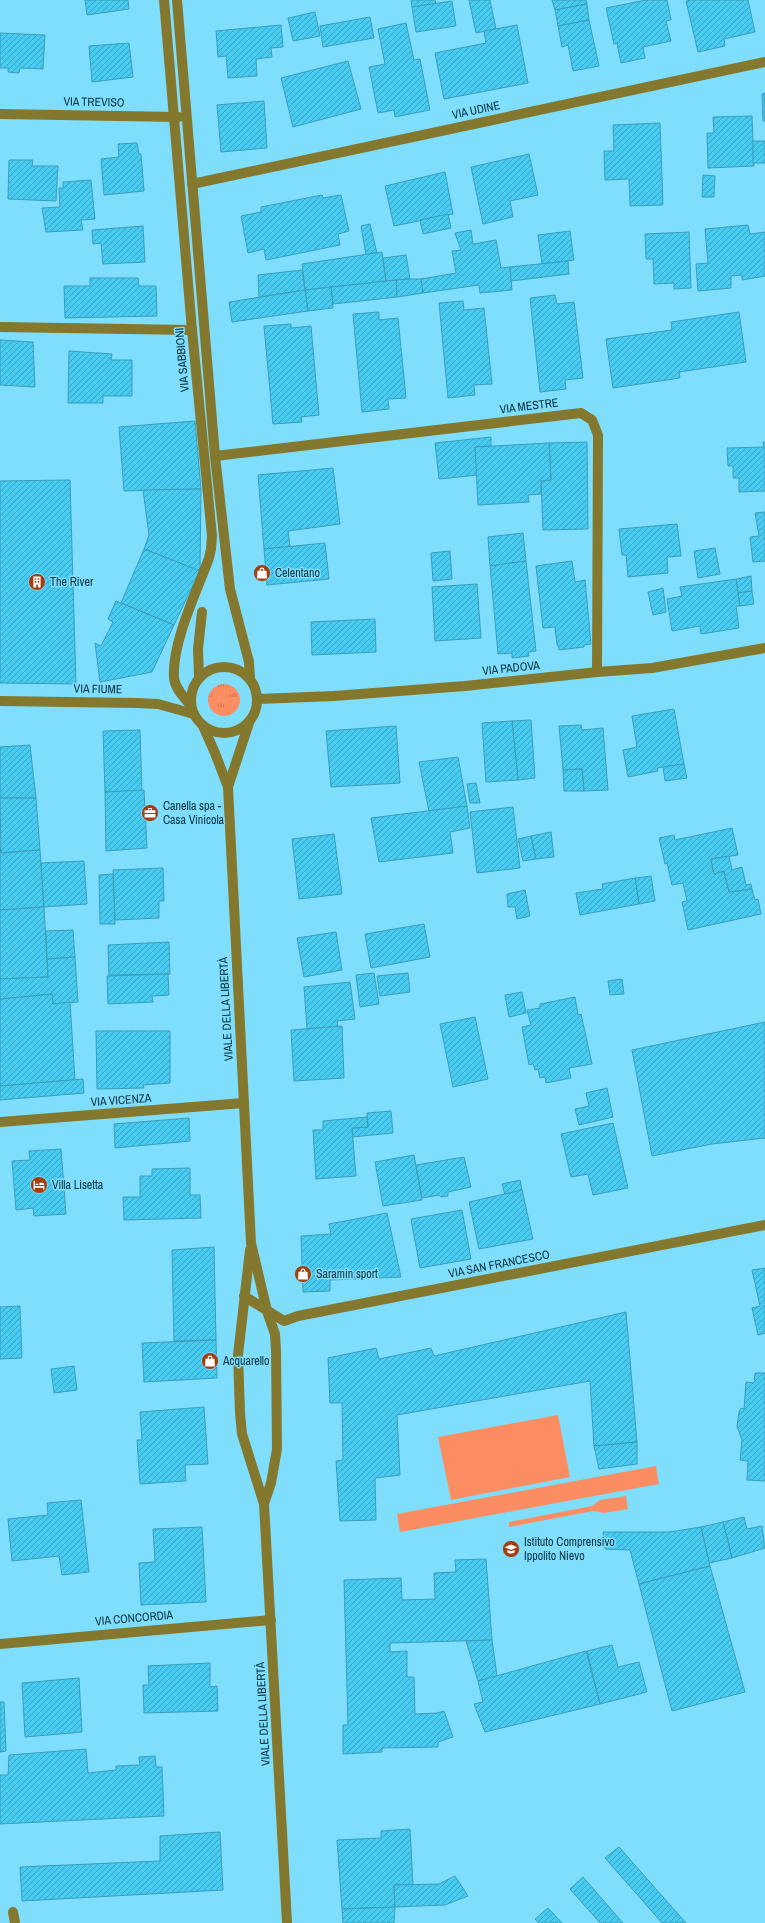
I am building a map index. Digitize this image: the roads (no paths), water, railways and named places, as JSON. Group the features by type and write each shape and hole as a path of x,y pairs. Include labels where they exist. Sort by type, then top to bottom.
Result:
{"street":[{"name":"VIA SABBIONI","path":"164,0 192,330 212,536 212,549 182,626 176,655 174,678 179,691 192,710"},
{"name":"VIA SABBIONI","path":"177,0 215,456 230,589 247,655 250,679"},
{"name":"VIA UDINE","path":"192,184 765,62"},
{"name":"VIA TREVISO","path":"0,114 187,116"},
{"path":"0,327 192,330"},
{"name":"VIA MESTRE","path":"215,456 581,413 592,420 598,435 597,672"},
{"path":"199,677 198,649 202,612"},
{"name":"VIA PADOVA","path":"258,699 334,696 465,686 597,672 652,668 765,648"},
{"path":"226,666 242,671 256,688 258,699 254,715 250,722 242,729 222,733 203,726 192,710 193,686 199,677 209,670 226,666"},
{"name":"VIA FIUME","path":"0,701 137,703 158,704 192,710"},
{"name":"VIALE DELLA LIBERTÀ","path":"228,787 250,722"},
{"name":"VIALE DELLA LIBERTÀ","path":"203,726 216,753 228,787 251,1243 267,1311 275,1334 278,1410 277,1449 271,1483 264,1504"},
{"name":"VIA VICENZA","path":"0,1122 244,1103"},
{"name":"VIA SAN FRANCESCO","path":"284,1321 298,1316 765,1225"},
{"name":"VIALE DELLA LIBERTÀ","path":"251,1243 238,1355 242,1434 264,1504 287,1923"},
{"path":"244,1296 284,1321 275,1334"},
{"name":"VIA CONCORDIA","path":"0,1644 271,1620"},
{"path":"13,1912 15,1923"}],"place":[{"name":"Celentano","path":"262,573"},
{"name":"The River","path":"37,582"},
{"name":"Canella spa - Casa Vinicola","path":"150,813"},
{"name":"Villa Lisetta","path":"39,1185"},
{"name":"Saramin sport","path":"303,1274"},
{"name":"Acquarello","path":"210,1361"},
{"name":"Istituto Comprensivo Ippolito Nievo","path":"511,1549"}]}
